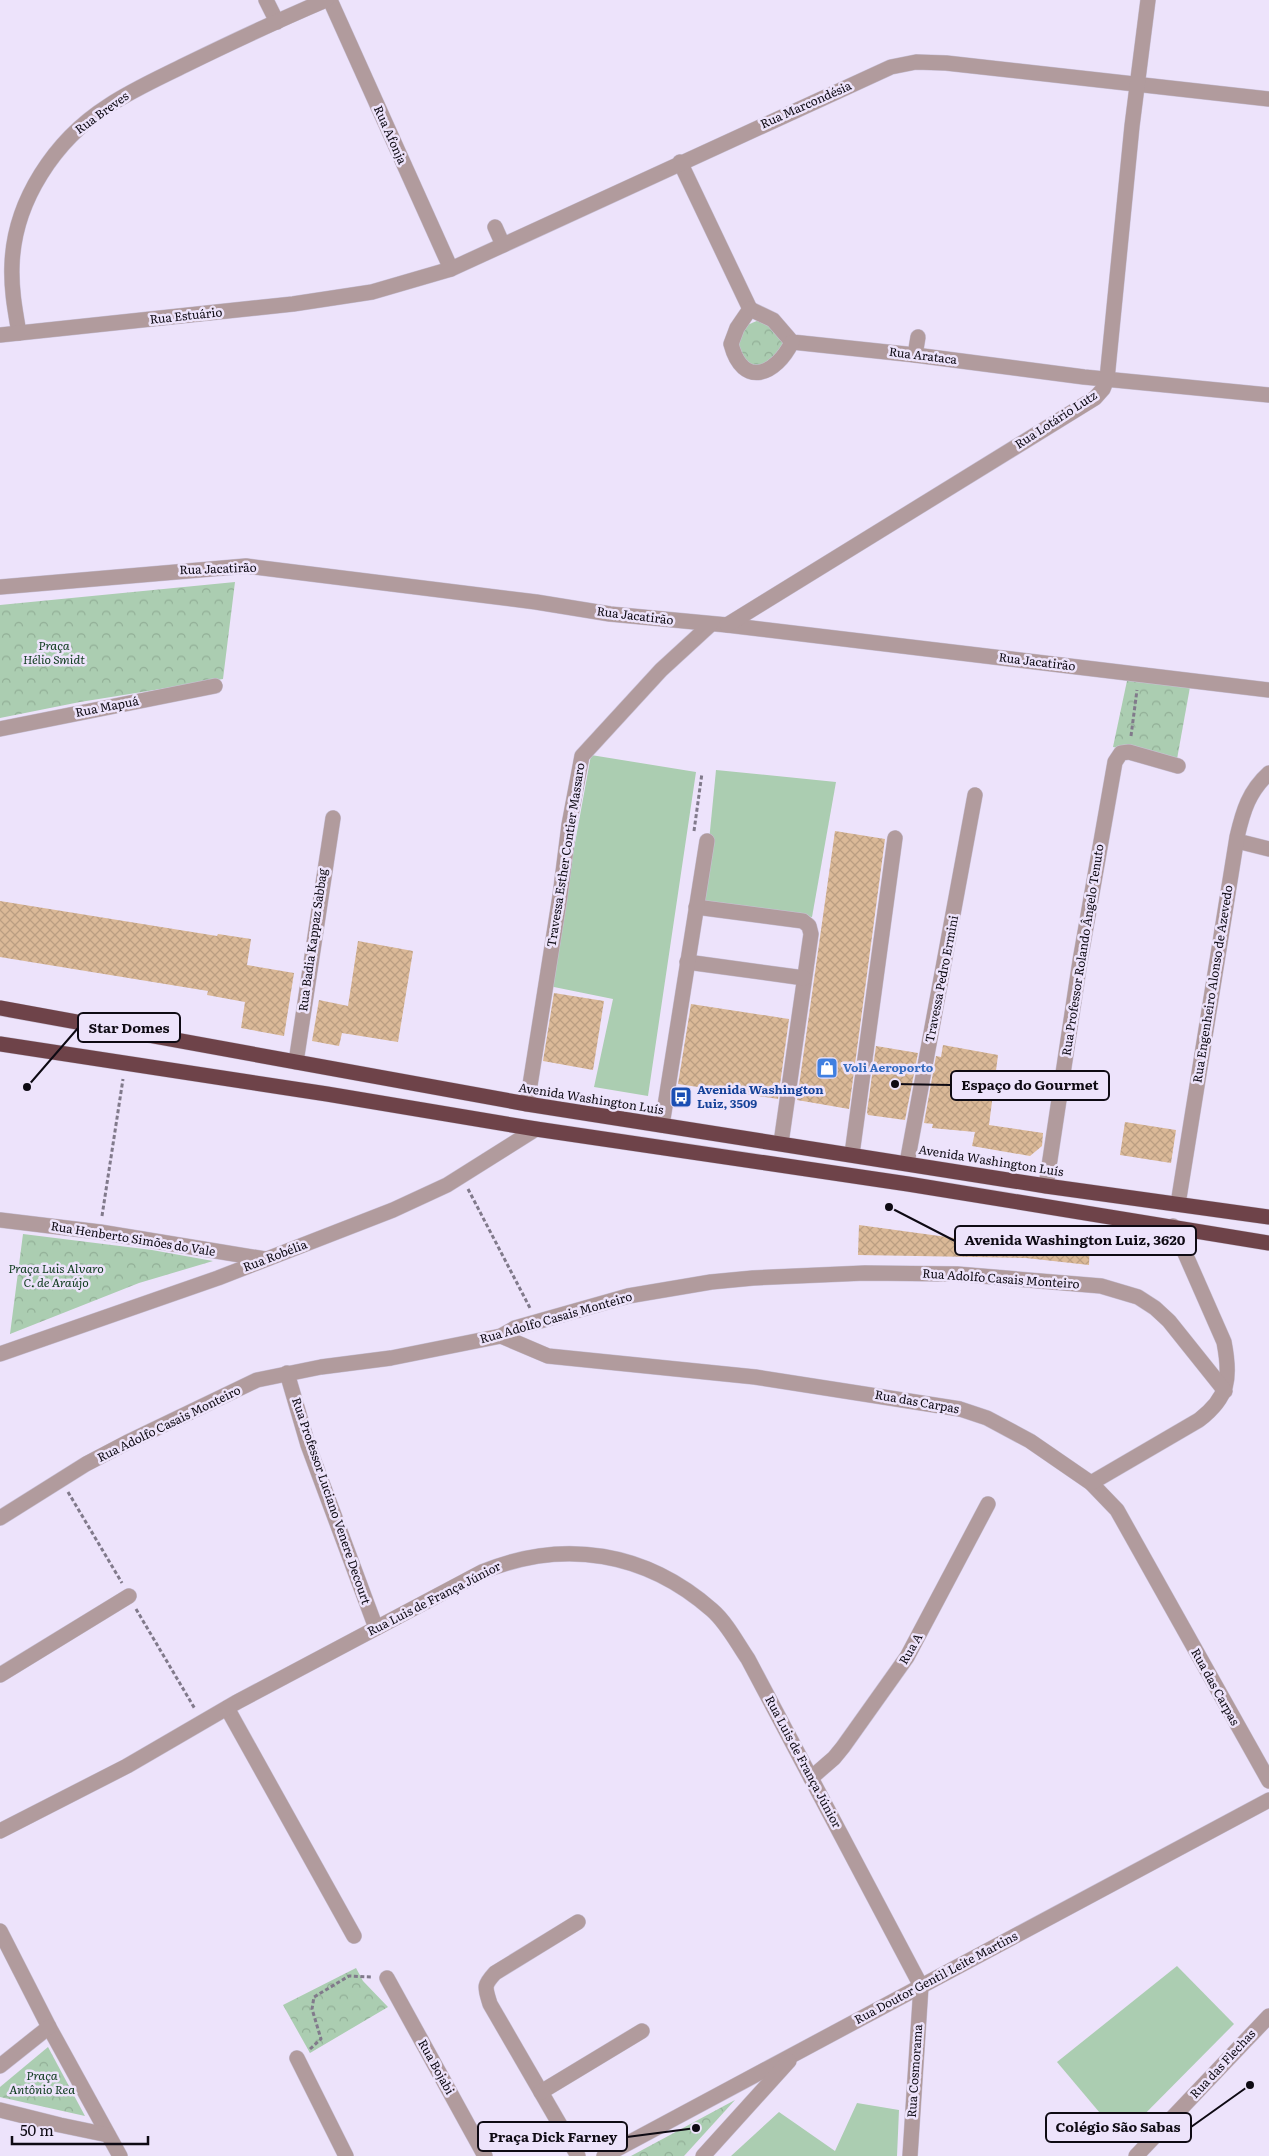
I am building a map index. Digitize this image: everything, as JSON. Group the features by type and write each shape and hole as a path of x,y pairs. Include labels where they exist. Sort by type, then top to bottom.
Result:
{"highway":[{"name":"Avenida Washington Luís","path":"0,1008 527,1104 1046,1186 1269,1217"},
{"path":"0,1044 327,1094 536,1130 908,1184 1269,1243"}],"street":[{"path":"266,0 277,22"},
{"name":"Rua Breves","path":"19,333 12,288 12,264 17,230 31,194 48,163 65,140 107,106 132,91 277,22 328,0"},
{"name":"Rua Afonja","path":"328,0 451,269"},
{"name":"Rua Lotário Lutz","path":"727,626 1095,398 1103,389 1107,379 1148,0"},
{"name":"Rua Marcondésia","path":"369,286 451,269 680,162 891,67 908,64 946,63 1269,99"},
{"path":"680,162 750,309 774,320 792,342 780,362 769,370 758,373 749,372 740,365 732,344 737,328 750,309"},
{"path":"495,227 503,245"},
{"name":"Rua Estuário","path":"0,335 293,304 369,286"},
{"path":"915,355 918,337"},
{"name":"Rua Arataca","path":"792,342 1107,379 1269,395"},
{"name":"Rua Jacatirão","path":"0,587 246,566 710,625 1269,690"},
{"name":"Travessa Esther Contier Massaro","path":"527,1104 560,896 569,825 582,756 661,670 710,625"},
{"name":"Rua Mapuá","path":"0,729 215,686"},
{"path":"1128,752 1178,766"},
{"name":"Rua Professor Rolando Ângelo Tenuto","path":"1046,1186 1080,961 1108,797 1117,756 1128,752"},
{"name":"Rua Engenheiro Alonso de Azevedo","path":"1178,1204 1237,842 1244,809 1260,782 1269,774"},
{"name":"Travessa Pedro Ermini","path":"907,1163 975,795"},
{"name":"Rua Badia Kappaz Sabbag","path":"296,1062 332,818"},
{"path":"852,1154 895,838"},
{"path":"662,1125 707,841"},
{"path":"1237,842 1269,849"},
{"path":"696,906 803,921 809,926 811,934 781,1143"},
{"path":"687,962 804,978"},
{"name":"Rua Robélia","path":"0,1354 265,1260 393,1210 460,1177 536,1130"},
{"name":"Rua Henberto Simões do Vale","path":"0,1220 100,1232 265,1260"},
{"path":"1091,1483 1199,1420 1212,1410 1225,1391 1228,1360 1224,1342 1173,1226"},
{"name":"Rua Adolfo Casais Monteiro","path":"0,1518 86,1464 256,1380 287,1373 399,1356 501,1336 514,1328 628,1296 711,1282 753,1278 865,1273 957,1274 1101,1286 1130,1294 1155,1308 1186,1341 1225,1391"},
{"name":"Rua das Carpas","path":"501,1336 548,1356 755,1377 960,1408 987,1418 1030,1441 1091,1483 1117,1510 1269,1781"},
{"name":"Rua Professor Luciano Venere Decourt","path":"287,1373 311,1453 376,1628"},
{"name":"Rua A","path":"811,1778 834,1758 907,1658 988,1504"},
{"name":"Rua Luis de França Júnior","path":"0,1831 127,1766 227,1708 482,1572 516,1560 602,1555 640,1564 662,1574 714,1611 748,1659 921,1986"},
{"path":"0,1675 129,1596"},
{"path":"227,1708 354,1936"},
{"name":"Rua Doutor Gentil Leite Martins","path":"604,2156 1269,1800"},
{"path":"578,1922 495,1973 486,1983 485,1989 490,2004 578,2156"},
{"path":"0,1931 49,2027 120,2156"},
{"name":"Rua Bojabi","path":"387,1978 485,2156"},
{"name":"Rua Cosmorama","path":"910,2156 921,1986"},
{"name":"Rua das Flechas","path":"1136,2156 1269,2016"},
{"path":"0,2066 49,2027"},
{"path":"541,2092 642,2031"},
{"path":"703,2156 797,2052"},
{"path":"297,2058 346,2156"},
{"path":"0,2110 108,2135"}],"path":[{"path":"1128,752 1139,674"},
{"path":"100,1232 125,1063"},
{"path":"460,1177 538,1321"},
{"path":"297,2058 316,2046 321,2039 312,2009 314,1997 349,1976 387,1978"}],"green space":[{"path":"759,320 774,324 784,344 782,352 758,367 744,361 737,339 745,326"},
{"name":"Praça Hélio Smidt","path":"235,582 223,679 80,702 0,718 0,605"},
{"path":"1128,676 1190,687 1177,759 1113,747"},
{"path":"591,755 696,772 648,1096 594,1087 613,999 549,986"},
{"path":"716,770 836,782 812,917 703,902"},
{"name":"Praça Luis Alvaro C. de Araújo","path":"23,1234 152,1250 213,1261 139,1283 10,1334"},
{"path":"1177,1966 1234,2024 1121,2138 1057,2062"},
{"path":"356,1968 363,1981 388,2007 310,2053 283,2005"},
{"name":"Praça Antônio Rea","path":"48,2047 85,2116 0,2097 0,2087"},
{"path":"735,2100 684,2156 631,2156"},
{"path":"857,2103 899,2110 897,2156 731,2156 779,2112 835,2151"}],"building":[{"path":"835,831 885,839 849,1109 797,1100"},
{"path":"0,901 217,936 218,934 251,939 247,965 294,973 284,1036 241,1028 245,1002 207,995 208,991 0,957"},
{"path":"358,941 413,951 398,1042 342,1033 339,1046 312,1041 319,1000 348,1006"},
{"path":"554,993 604,1001 593,1070 543,1061"},
{"path":"691,1004 789,1019 778,1099 678,1084"},
{"path":"943,1045 998,1055 989,1125 1043,1133 1042,1146 1030,1156 972,1146 975,1132 932,1128 933,1124 924,1123 936,1056 941,1057"},
{"path":"876,1046 918,1053 905,1120 868,1115"},
{"path":"1125,1122 1176,1130 1171,1163 1120,1155"},
{"path":"859,1225 1028,1248 1032,1233 1090,1242 1089,1265 1026,1258 858,1255"}],"place":[{"name":"Voli Aeroporto","path":"827,1068"},
{"name":"Espaço do Gourmet","path":"895,1084"},
{"name":"Star Domes","path":"27,1087"},
{"name":"Avenida Washington Luiz, 3509","path":"681,1097"},
{"name":"Avenida Washington Luiz, 3620","path":"889,1207"},
{"name":"Colégio São Sabas","path":"1250,2085"},
{"name":"Praça Dick Farney","path":"696,2128"}]}
